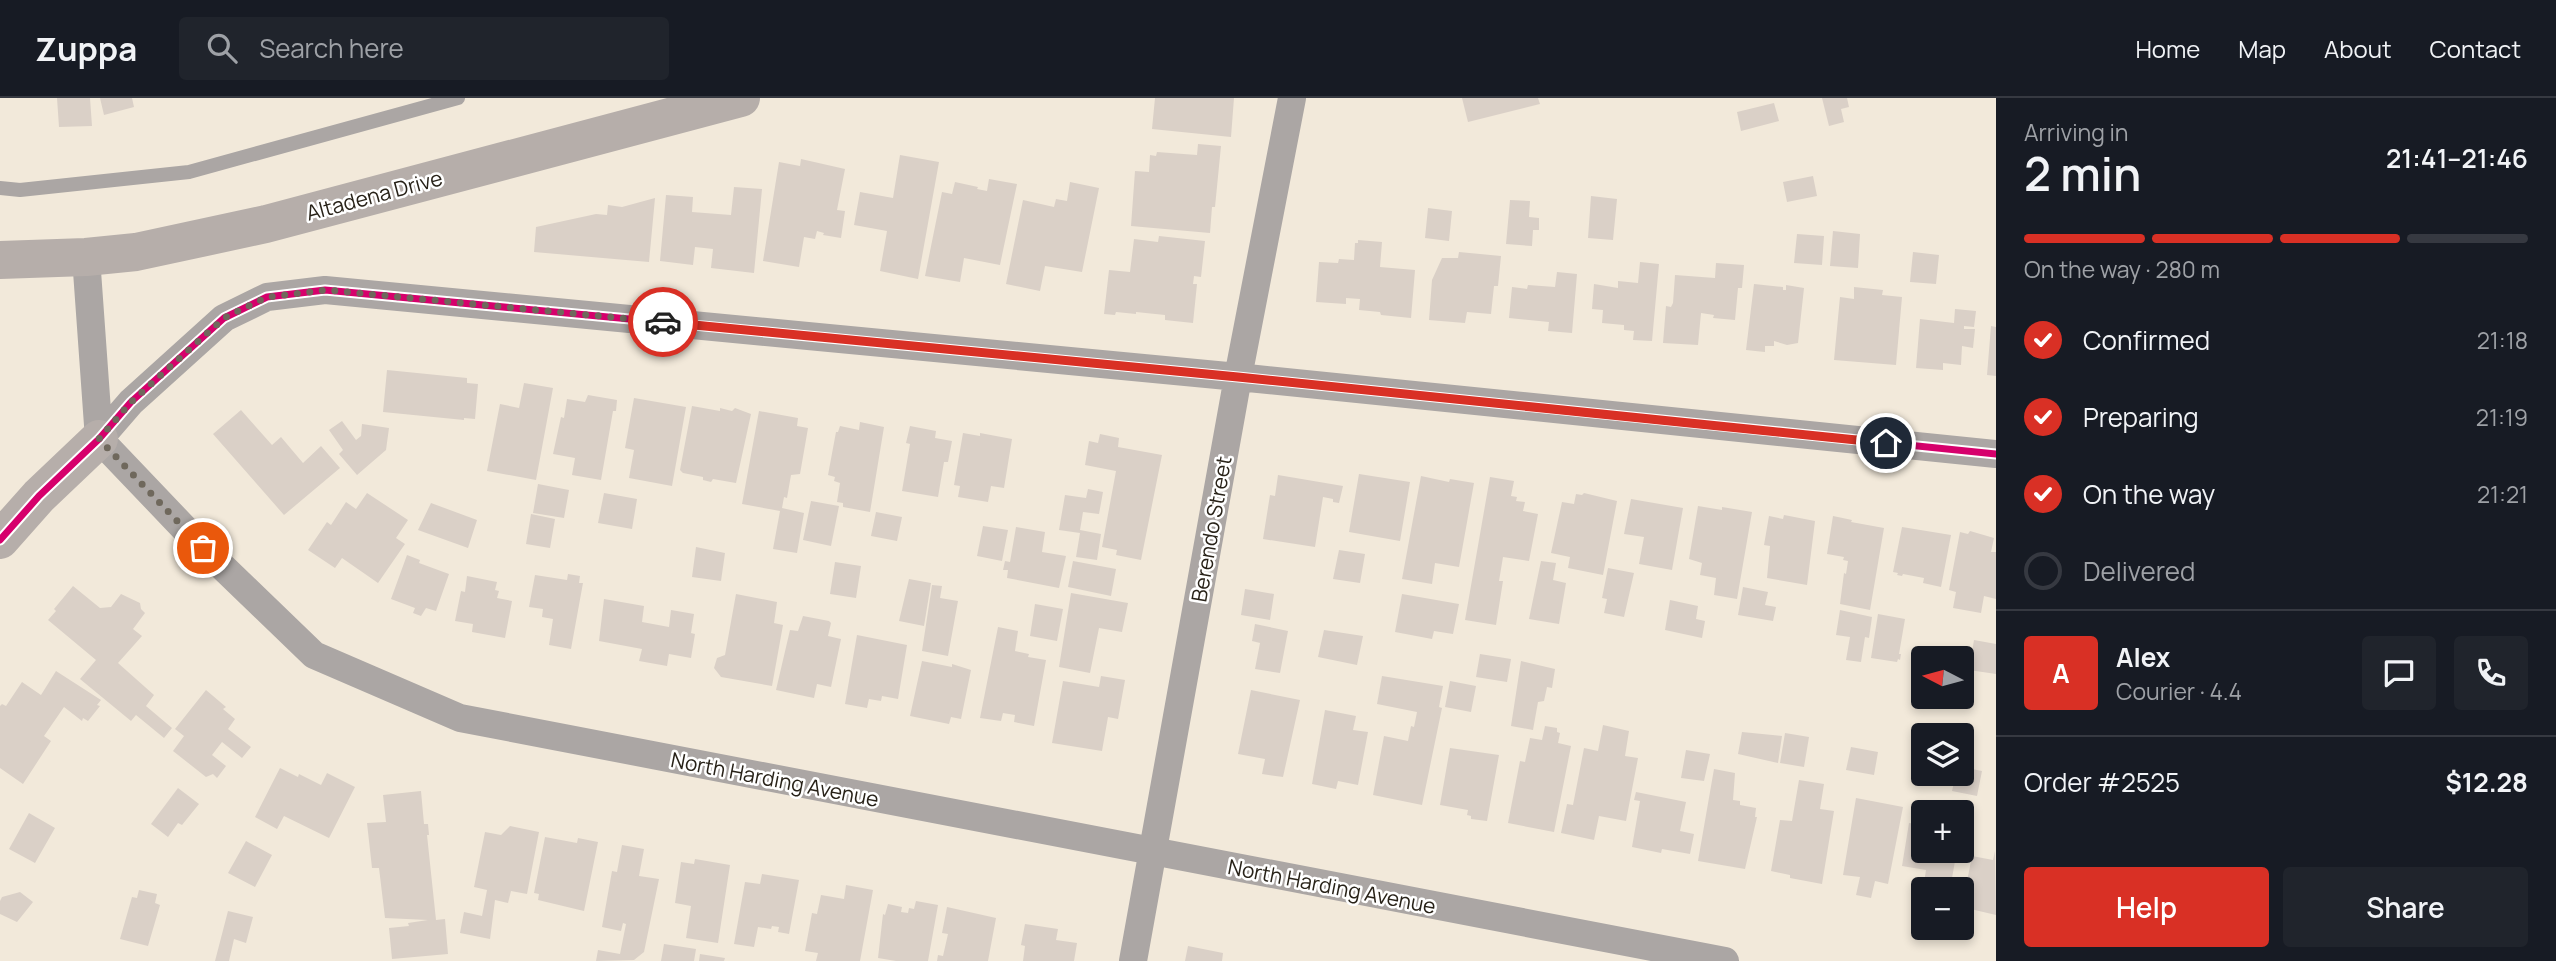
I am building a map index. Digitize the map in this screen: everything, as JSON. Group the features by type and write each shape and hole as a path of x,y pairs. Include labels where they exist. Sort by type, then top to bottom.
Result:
{"main road":[{"name":"Altadena Drive","path":"0,260 136,252 265,224 741,98"},
{"path":"0,540 39,496 99,439"}],"street":[{"name":"Berendo Street","path":"1133,961 1238,377 1292,98"},
{"path":"86,257 99,439"},
{"path":"99,439 131,402 224,318 267,297 326,290 1238,377 1996,454"},
{"name":"North Harding Avenue","path":"99,439 203,548 314,655 460,718 1725,961"}],"lane":[{"path":"0,188 20,190 189,172 458,98"}],"building":[{"path":"57,98 90,98 92,126 59,127"},
{"path":"100,98 132,98 134,107 104,115"},
{"path":"1155,98 1234,98 1231,137 1152,129"},
{"path":"1462,98 1538,98 1540,104 1468,122"},
{"path":"1822,98 1847,98 1849,107 1841,109 1844,122 1829,126"},
{"path":"1774,103 1779,121 1741,131 1737,112"},
{"path":"1198,144 1221,146 1210,233 1131,226 1135,171 1149,172 1150,155 1156,156 1157,152 1197,155"},
{"path":"900,155 939,162 918,279 880,271 887,231 854,225 860,192 893,198"},
{"path":"801,159 845,169 837,210 845,211 841,238 823,235 824,233 817,231 815,239 804,237 799,267 763,261 779,162 800,166"},
{"path":"1813,176 1817,196 1787,202 1783,182"},
{"path":"989,179 1017,184 1000,265 964,258 960,282 925,276 942,192 952,194 955,182 987,191"},
{"path":"1070,182 1099,188 1082,272 1045,266 1040,291 1006,284 1023,200 1054,207 1056,199 1067,201"},
{"path":"734,187 762,189 754,273 711,268 713,249 695,247 693,265 660,261 666,195 693,197 692,212 731,215"},
{"path":"1591,196 1617,199 1613,240 1588,238"},
{"path":"655,198 649,262 534,252 536,227 596,214 607,215 608,205 622,207"},
{"path":"1510,200 1530,201 1529,217 1539,218 1539,230 1533,230 1532,246 1506,244"},
{"path":"1428,208 1452,211 1449,241 1425,238"},
{"path":"1833,231 1860,234 1858,268 1830,266"},
{"path":"1797,234 1824,236 1822,265 1794,263"},
{"path":"1159,236 1205,241 1201,277 1194,276 1193,284 1197,284 1193,323 1165,320 1165,315 1136,312 1104,314 1109,270 1130,272 1134,239 1158,242"},
{"path":"1358,240 1382,242 1380,267 1415,270 1411,318 1359,310 1360,299 1346,298 1346,304 1316,302 1319,262 1354,260 1355,243 1358,243"},
{"path":"1459,252 1501,256 1498,286 1494,286 1491,314 1467,312 1465,323 1429,320 1432,280 1442,258 1458,258"},
{"path":"1913,252 1939,255 1936,284 1910,282"},
{"path":"1640,262 1659,264 1652,341 1633,340 1634,331 1624,330 1624,325 1602,323 1603,310 1592,309 1594,284 1618,288 1618,281 1638,283"},
{"path":"1716,263 1744,265 1742,288 1738,288 1735,320 1713,318 1714,315 1701,313 1698,345 1663,343 1666,306 1671,307 1673,303 1675,275 1715,278"},
{"path":"1557,272 1577,274 1572,333 1548,331 1549,322 1509,318 1512,287 1555,287"},
{"path":"1754,284 1783,287 1783,290 1786,290 1786,285 1804,288 1798,343 1787,345 1774,341 1774,346 1765,346 1765,352 1746,350"},
{"path":"1854,287 1883,290 1882,295 1902,297 1896,365 1834,360 1840,297 1854,299"},
{"path":"1955,309 1976,311 1974,327 1964,326 1964,329 1975,329 1973,348 1962,346 1961,365 1943,363 1943,370 1916,368 1920,319 1954,323"},
{"path":"1991,326 1996,327 1996,376 1987,375"},
{"path":"387,370 467,378 467,383 478,384 475,419 383,412"},
{"path":"524,383 553,388 536,480 487,471 500,404 519,408"},
{"path":"588,395 617,400 601,480 572,475 575,458 553,454 567,399 585,402"},
{"path":"634,398 686,407 672,486 629,478 634,450 625,448"},
{"path":"692,406 720,411 720,408 732,411 735,408 751,414 736,483 713,479 711,482 680,470"},
{"path":"241,410 272,445 281,437 303,463 321,446 340,468 284,515 213,434"},
{"path":"759,411 798,418 797,426 808,428 800,474 791,475 787,498 784,497 782,508 804,513 797,553 773,549 780,511 742,504"},
{"path":"342,421 356,440 361,436 362,424 389,428 386,450 357,475 339,454 343,450 329,430"},
{"path":"860,422 884,427 870,512 843,507 843,503 837,502 840,483 834,481 835,477 828,475 836,432 840,426 859,430"},
{"path":"910,426 936,431 935,438 952,441 948,462 944,462 938,497 902,491 910,444 906,443"},
{"path":"963,433 1012,439 1004,488 991,486 988,502 958,497 960,486 954,485"},
{"path":"1100,434 1119,438 1118,447 1162,455 1141,560 1116,555 1117,550 1102,547 1116,471 1085,465 1089,441 1098,443"},
{"path":"1359,474 1410,482 1400,541 1349,532"},
{"path":"1278,475 1343,486 1339,503 1323,497 1315,547 1263,539 1270,495 1275,496"},
{"path":"1421,476 1449,482 1450,479 1474,483 1459,567 1435,563 1432,584 1402,579"},
{"path":"1490,477 1514,481 1511,496 1517,497 1516,501 1525,502 1523,511 1538,514 1529,561 1503,557 1499,581 1503,581 1496,625 1465,620"},
{"path":"538,484 569,490 564,518 533,513"},
{"path":"1088,489 1103,492 1099,514 1083,512 1080,530 1101,534 1097,560 1076,557 1080,533 1059,530 1065,495 1086,498"},
{"path":"367,493 408,520 396,538 405,544 378,583 342,558 335,568 308,550 327,522 331,525 346,502 356,509"},
{"path":"604,493 637,499 632,529 598,523"},
{"path":"1584,493 1617,501 1603,575 1568,568 1570,557 1551,553 1562,502 1574,504 1576,494"},
{"path":"1631,499 1683,508 1672,570 1639,564 1644,537 1624,534"},
{"path":"811,501 839,506 831,546 803,540"},
{"path":"431,503 477,520 468,548 418,530"},
{"path":"1698,506 1752,512 1737,599 1714,595 1716,578 1700,575 1702,563 1689,559"},
{"path":"876,512 902,517 897,541 871,536"},
{"path":"531,514 555,519 550,548 526,544"},
{"path":"1784,515 1815,521 1807,585 1767,578 1770,546 1764,545 1769,516 1783,519"},
{"path":"1833,516 1884,528 1870,610 1840,604 1848,561 1843,560 1844,557 1827,554"},
{"path":"983,526 1008,530 1002,561 977,556"},
{"path":"1016,527 1045,532 1042,552 1066,556 1059,588 1007,578 1008,570 1003,570 1005,561 1010,562"},
{"path":"1902,527 1951,535 1941,587 1923,583 1924,578 1902,576 1893,572"},
{"path":"1970,531 1994,538 1991,552 1996,552 1996,599 1984,596 1981,613 1953,608 1956,592 1949,590 1960,532 1968,534"},
{"path":"696,547 725,553 721,581 692,577"},
{"path":"1339,550 1365,554 1360,583 1333,579"},
{"path":"407,555 420,560 419,563 449,574 436,611 426,608 421,616 413,613 415,608 391,599"},
{"path":"1073,561 1116,569 1111,596 1068,587"},
{"path":"1541,561 1556,563 1553,580 1566,583 1559,624 1529,619"},
{"path":"835,562 861,566 856,598 830,594"},
{"path":"1608,568 1634,573 1624,617 1604,613 1607,599 1602,598"},
{"path":"568,574 580,576 579,583 583,583 571,649 549,645 553,619 542,617 543,609 529,607 535,575 567,580"},
{"path":"467,576 497,582 497,598 512,601 505,638 472,632 473,624 455,621 461,591 465,592"},
{"path":"909,579 931,583 924,626 899,621"},
{"path":"932,585 942,586 940,598 958,601 948,656 922,651"},
{"path":"73,586 100,608 111,607 121,594 140,603 145,613 133,629 142,636 118,663 154,695 146,706 172,728 164,738 136,715 131,721 80,679 96,660 48,620"},
{"path":"1743,587 1768,592 1765,605 1776,607 1773,621 1738,615"},
{"path":"1245,589 1274,594 1270,620 1241,615"},
{"path":"1071,593 1128,603 1122,632 1099,628 1090,673 1059,667"},
{"path":"736,594 777,602 774,623 783,625 772,686 721,677 714,668 717,658 725,655"},
{"path":"1402,594 1459,604 1453,634 1434,631 1432,639 1395,632"},
{"path":"604,599 644,606 642,622 669,627 671,610 694,614 691,633 695,634 691,658 669,654 667,666 639,661 642,649 599,641"},
{"path":"1670,600 1698,606 1696,619 1705,621 1702,638 1665,630"},
{"path":"1035,604 1063,609 1057,641 1030,636"},
{"path":"1840,610 1872,617 1861,662 1846,660 1850,637 1836,635"},
{"path":"1878,614 1905,619 1900,660 1897,662 1871,658"},
{"path":"803,616 829,621 831,623 828,636 841,639 831,687 817,684 814,698 776,690 790,630 798,631"},
{"path":"1255,624 1288,631 1280,673 1255,669 1260,643 1252,641"},
{"path":"998,627 1018,631 1015,651 1029,654 1028,657 1046,660 1034,726 1014,722 1015,715 1003,713 1001,721 980,718"},
{"path":"1324,630 1363,636 1357,665 1318,657"},
{"path":"857,635 907,645 898,699 882,696 881,701 869,699 867,708 845,704"},
{"path":"1974,640 1996,644 1996,674 1974,671"},
{"path":"1480,654 1511,659 1507,682 1476,677"},
{"path":"922,661 952,667 952,664 971,670 961,719 951,717 949,724 910,716"},
{"path":"1521,661 1555,669 1552,688 1547,687 1544,701 1538,702 1533,730 1511,726"},
{"path":"56,671 101,700 97,705 100,706 88,721 83,718 82,721 64,707 44,736 51,741 23,784 0,768 0,706 6,706 22,682 41,695"},
{"path":"1101,676 1125,680 1118,719 1108,717 1102,751 1052,743 1063,681 1099,687"},
{"path":"1382,676 1443,686 1439,707 1442,708 1422,805 1373,795 1384,736 1408,741 1417,712 1377,704"},
{"path":"1450,681 1476,686 1471,712 1445,707"},
{"path":"206,690 226,707 223,709 235,719 228,729 251,747 242,758 222,742 212,755 226,766 217,778 213,774 206,777 173,751 184,736 175,729"},
{"path":"1251,690 1300,700 1283,777 1262,774 1265,759 1238,754"},
{"path":"1325,710 1356,716 1353,730 1368,732 1358,785 1338,781 1336,789 1312,784"},
{"path":"1603,725 1629,731 1625,756 1638,758 1626,821 1599,816 1594,840 1561,833 1567,804 1573,805 1584,748 1598,751"},
{"path":"1545,726 1557,728 1560,733 1558,743 1571,746 1554,832 1508,823 1520,761 1525,762 1530,738 1542,740"},
{"path":"1742,732 1782,736 1778,763 1738,754"},
{"path":"1785,733 1809,737 1804,767 1780,763"},
{"path":"1851,747 1878,752 1874,775 1846,770"},
{"path":"1450,748 1499,755 1487,821 1471,819 1471,816 1467,815 1468,810 1440,805"},
{"path":"1686,750 1710,754 1704,781 1681,778"},
{"path":"280,768 321,785 327,773 355,787 329,838 284,816 277,829 255,817"},
{"path":"1714,769 1735,773 1733,800 1740,801 1740,805 1756,808 1757,817 1745,869 1698,861"},
{"path":"1974,769 1982,771 1977,796 1952,791 1953,786 1974,786"},
{"path":"1799,780 1824,784 1820,809 1834,811 1822,884 1771,871 1780,820 1792,821"},
{"path":"178,788 199,804 182,825 178,823 168,837 151,824"},
{"path":"421,791 424,824 428,824 436,920 445,919 448,954 392,959 389,928 428,920 385,918 379,868 372,868 367,823 386,822 383,795"},
{"path":"1636,792 1686,802 1680,831 1694,834 1690,854 1662,849 1661,853 1632,847 1640,801 1634,800"},
{"path":"1856,798 1903,807 1888,884 1875,881 1871,898 1856,895 1860,877 1843,875"},
{"path":"29,813 55,828 35,863 9,849"},
{"path":"1909,823 1911,863 1955,863 1952,877 1925,877 1926,870 1902,866"},
{"path":"510,826 539,832 527,894 511,891 508,903 495,900 490,939 460,933 464,912 482,916 487,890 474,887 485,832 501,835"},
{"path":"545,837 577,843 578,838 598,842 584,911 538,900 539,894 534,893"},
{"path":"246,841 272,855 255,887 228,873"},
{"path":"622,845 644,849 639,876 659,879 644,952 634,960 596,961 598,950 620,954 626,924 623,923 621,931 602,927 612,871 617,872"},
{"path":"1995,851 1996,915 1974,910 1974,877 1968,877 1974,856 1993,860"},
{"path":"695,859 730,865 718,943 686,938 691,906 675,903 681,862 694,864"},
{"path":"762,874 799,880 789,934 778,932 779,927 758,927 754,947 734,944 745,882 760,884"},
{"path":"846,885 873,890 860,961 816,961 818,953 805,951 812,913 817,914 821,895 844,899"},
{"path":"139,890 157,894 155,903 160,905 148,946 120,939 132,897 137,898"},
{"path":"20,892 33,902 17,922 0,914 0,901 2,897"},
{"path":"916,901 938,905 928,961 878,958 883,914 885,915 888,904 902,907 901,912 908,913 909,908 914,909"},
{"path":"947,907 996,918 988,961 937,961 938,955 943,956 948,934 942,933"},
{"path":"228,911 253,917 246,943 234,939 229,961 215,961"},
{"path":"1025,924 1058,929 1056,940 1077,943 1074,961 1023,961 1025,946 1021,945"},
{"path":"664,944 696,949 694,961 661,961"},
{"path":"1188,946 1223,953 1222,961 1185,961"},
{"path":"700,954 725,958 724,961 699,961"}],"cycle path":[{"path":"0,540 39,496 99,439 131,402 224,318 267,297 325,290 1238,377 1996,454"}],"way so far":[{"path":"203,548 99,439 131,402 224,318 267,297 326,290 663,322"}],"route":[{"path":"663,322 1886,443"}]}
